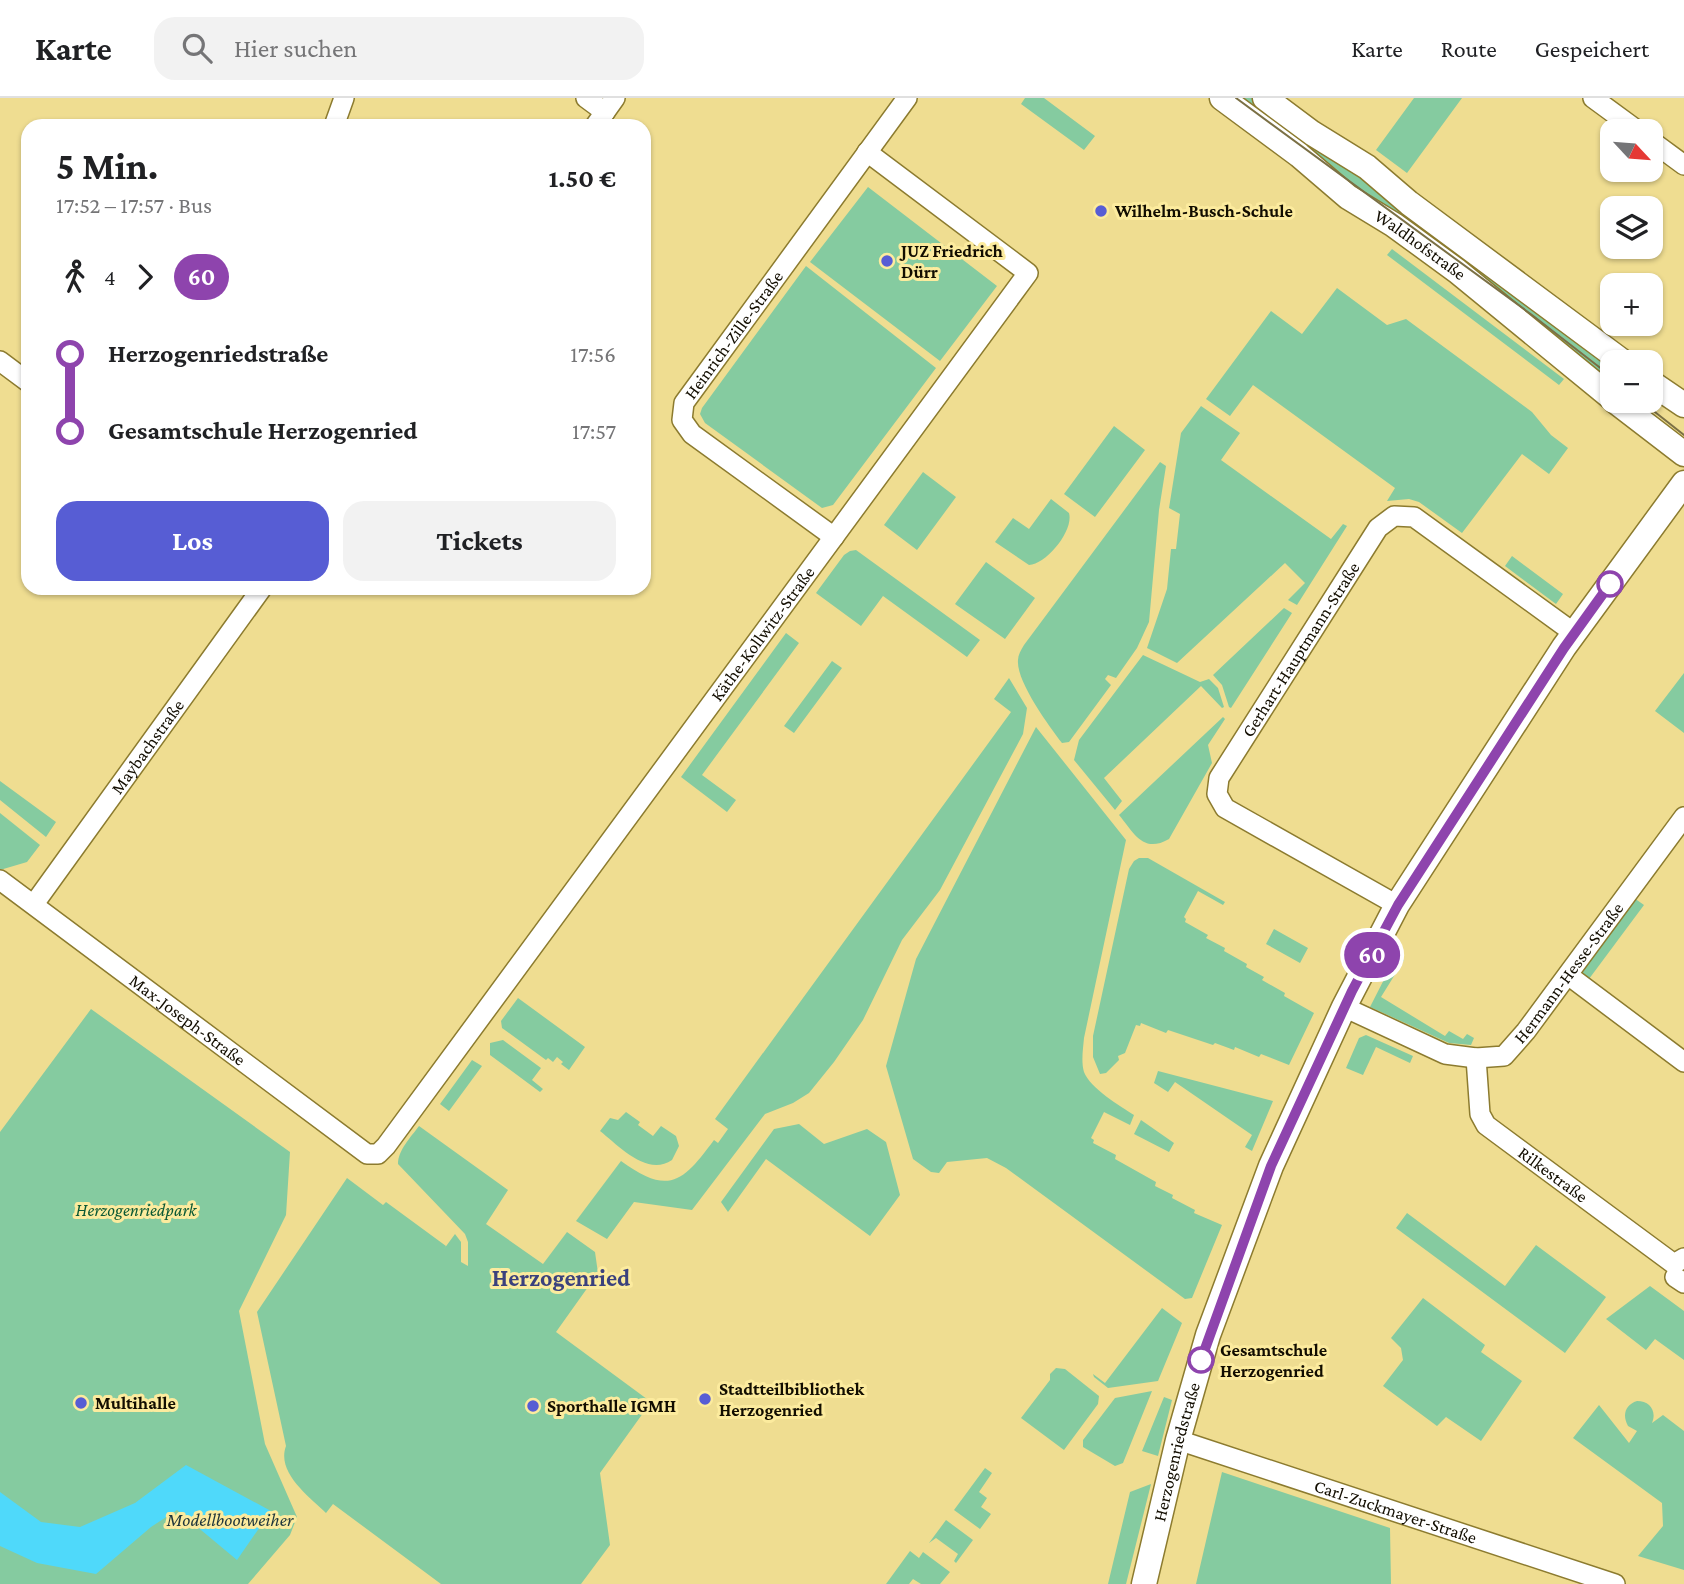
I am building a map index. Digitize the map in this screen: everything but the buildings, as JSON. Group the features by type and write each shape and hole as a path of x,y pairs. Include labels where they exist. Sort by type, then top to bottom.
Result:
{"street":[{"path":"336,119 344,98"},
{"path":"586,98 606,112"},
{"name":"Heinrich-Zille-Straße","path":"834,537 692,434 682,420 684,403 907,98"},
{"name":"Waldhofstraße","path":"1222,98 1298,155 1340,191 1394,225 1457,271 1600,388"},
{"name":"Waldhofstraße","path":"1265,98 1312,133 1367,167 1409,204 1607,350"},
{"path":"1593,98 1622,119"},
{"path":"1663,150 1684,165"},
{"name":"Käthe-Kollwitz-Straße","path":"377,1154 386,1146 1028,273 867,152"},
{"path":"0,361 21,377"},
{"path":"1663,391 1684,405"},
{"name":"Waldhofstraße","path":"1632,413 1684,454"},
{"name":"Herzogenriedstraße","path":"1143,1584 1178,1440 1208,1335 1259,1196 1344,1007 1398,905 1574,633 1684,483"},
{"name":"Gerhart-Hauptmann-Straße","path":"1398,905 1225,808 1217,794 1219,778 1378,528 1394,516 1414,517 1574,633"},
{"name":"Maybachstraße","path":"34,904 257,595"},
{"name":"Hermann-Hesse-Straße","path":"1344,1007 1446,1054 1476,1058 1504,1056 1526,1031 1684,817"},
{"name":"Max-Joseph-Straße","path":"0,880 367,1154 377,1154"},
{"path":"1568,975 1684,1062"},
{"name":"Rilkestraße","path":"1476,1058 1480,1114 1486,1125 1679,1270"},
{"name":"Carl-Zuckmayer-Straße","path":"1178,1440 1615,1584"}],"green space":[{"path":"1025,98 1044,98 1095,136 1084,150 1021,104"},
{"path":"1226,98 1257,98 1600,353 1600,375"},
{"path":"1414,98 1462,98 1407,173 1376,150"},
{"path":"868,187 997,286 940,361 810,262"},
{"path":"1392,249 1564,379 1559,385 1387,255"},
{"path":"806,266 936,368 833,505 822,508 705,423 700,414"},
{"path":"1337,288 1387,325 1406,319 1532,412 1551,435 1568,448 1549,474 1522,454 1462,533 1419,502 1409,499 1387,501 1395,488 1253,385 1230,416 1206,399 1271,311 1302,334"},
{"path":"1201,406 1240,433 1221,460 1331,539 1343,524 1347,526 1297,605 1288,600 1305,583 1285,563 1177,663 1147,648 1167,589 1171,549 1176,549 1180,514 1169,508 1181,433"},
{"path":"1114,426 1145,450 1095,517 1064,494"},
{"path":"1160,462 1166,466 1159,510 1149,622 1137,648 1116,678 1108,675 1105,679 1111,685 1069,742 1062,743 1042,715 1022,679 1019,654"},
{"path":"923,472 956,497 917,550 884,525"},
{"path":"1051,499 1069,513 1069,520 1058,545 1044,559 1029,565 995,542 1013,518 1029,529"},
{"path":"856,550 980,640 967,657 883,596 861,626 816,593 844,555"},
{"path":"1512,556 1563,594 1556,604 1505,566"},
{"path":"986,562 1035,598 1005,639 955,604"},
{"path":"1284,608 1292,613 1231,708 1229,707 1222,685 1213,675"},
{"path":"786,633 799,643 702,775 736,800 727,812 681,777"},
{"path":"1143,655 1200,682 1209,679 1218,688 1224,707 1201,686 1104,778 1122,801 1115,810 1074,760 1079,740"},
{"path":"832,661 842,668 794,733 784,726"},
{"path":"1684,673 1684,733 1655,711"},
{"path":"1009,678 1027,708 1023,734 940,890 902,940 863,1020 834,1062 809,1093 793,1103 765,1114 692,1210 634,1202 607,1239 576,1221 621,1161 651,1178 663,1181 674,1179 693,1166 714,1140 718,1143 728,1129 715,1119 1011,712 994,699"},
{"path":"1223,717 1225,719 1208,745 1212,763 1169,839 1160,843 1146,843 1119,815"},
{"path":"1036,727 1126,840 1084,1038 1082,1060 1084,1072 1092,1084 1134,1115 1130,1125 1104,1112 1091,1138 1093,1143 1116,1155 1115,1159 1156,1182 1155,1186 1195,1210 1194,1213 1222,1225 1192,1298 1185,1299 1006,1168 987,1158 947,1162 939,1173 931,1172 913,1159 886,1066 916,959"},
{"path":"0,781 56,822 46,837 0,800"},
{"path":"0,813 40,845 27,862 0,870"},
{"path":"1139,858 1148,858 1225,902 1223,905 1198,891 1184,917 1185,922 1208,935 1206,938 1225,948 1224,951 1247,964 1246,967 1264,977 1262,980 1285,993 1284,996 1314,1013 1289,1065 1261,1054 1259,1057 1235,1047 1234,1050 1215,1043 1213,1045 1168,1030 1166,1033 1141,1023 1140,1026 1136,1025 1125,1053 1118,1056 1119,1060 1106,1073 1100,1074 1093,1057 1093,1036 1129,869"},
{"path":"1634,898 1644,905 1586,983 1577,976"},
{"path":"1274,929 1308,948 1300,963 1266,944"},
{"path":"1396,956 1404,960 1381,997 1445,1036 1449,1031 1463,1039 1467,1034 1474,1038 1471,1045 1449,1043 1370,1007"},
{"path":"518,998 585,1047 569,1070 557,1057 553,1062 548,1058 546,1060 502,1028 501,1021"},
{"name":"Herzogenriedpark","path":"91,1009 290,1152 286,1215 239,1311 265,1444 297,1517 290,1535 248,1584 0,1584 0,1132"},
{"path":"1366,1035 1413,1056 1410,1063 1376,1047 1363,1075 1346,1068 1359,1038"},
{"path":"503,1040 541,1068 532,1080 543,1089 540,1092 490,1055 490,1043"},
{"path":"472,1060 482,1066 449,1111 440,1104"},
{"path":"1158,1071 1273,1101 1252,1151 1245,1147 1252,1135 1175,1082 1168,1092 1154,1083"},
{"path":"626,1112 653,1136 661,1126 676,1136 679,1146 672,1160 653,1165 643,1162 600,1131 610,1118 618,1120"},
{"path":"1141,1120 1174,1143 1169,1152 1134,1134"},
{"path":"799,1124 824,1144 867,1129 886,1142 900,1195 870,1236 766,1159 728,1212 721,1202 774,1129"},
{"path":"419,1126 508,1190 486,1224 543,1264 567,1232 595,1252 598,1273 556,1332 651,1402 600,1473 610,1545 581,1584 441,1584 333,1504 326,1513 296,1484 286,1466 286,1446 257,1312 347,1178 383,1205 386,1202 446,1246 444,1249 455,1234 461,1242 461,1262 468,1266 468,1242 465,1234 398,1164 403,1149"},
{"path":"1407,1213 1505,1286 1536,1245 1606,1297 1565,1353 1396,1228"},
{"path":"1650,1286 1684,1311 1684,1360 1655,1339 1646,1350 1606,1319"},
{"path":"1423,1298 1485,1345 1481,1352 1522,1381 1481,1441 1446,1417 1437,1426 1383,1386 1403,1360 1401,1348 1391,1338"},
{"path":"1162,1308 1182,1323 1158,1381 1108,1388 1094,1377 1093,1374 1105,1383"},
{"path":"1056,1368 1065,1369 1099,1396 1098,1404 1064,1450 1021,1418"},
{"path":"1152,1391 1123,1463 1115,1466 1083,1447 1083,1440 1115,1398"},
{"path":"1164,1397 1172,1400 1158,1456 1142,1451"},
{"path":"1637,1401 1646,1403 1651,1408 1654,1414 1652,1423 1663,1415 1684,1431 1684,1570 1638,1556 1663,1526 1662,1503 1573,1438 1599,1405 1629,1443 1637,1431 1628,1426 1625,1414 1627,1408"},
{"path":"985,1468 992,1473 979,1492 987,1498 981,1507 991,1514 980,1529 954,1510"},
{"path":"1222,1472 1390,1528 1391,1584 1196,1584"},
{"path":"1151,1484 1126,1584 1108,1584 1130,1492"},
{"path":"946,1520 973,1540 956,1563 954,1561 958,1554 936,1538 929,1543"},
{"path":"910,1551 919,1558 923,1552 950,1572 940,1584 921,1584 913,1579 909,1584 886,1584"}],"water":[{"name":"Modellbootweiher","path":"186,1465 271,1511 237,1560 177,1510 151,1527 96,1574 37,1563 0,1546 0,1492 41,1522 80,1527 135,1503"}],"tram line":[{"path":"1236,98 1600,368"},
{"path":"1656,413 1684,435"}],"bus line":[{"name":"60","path":"1201,1360 1271,1166 1352,991 1398,905 1564,648 1610,584"}],"place":[{"name":"Wilhelm-Busch-Schule","path":"1101,211"},
{"name":"JUZ Friedrich Dürr","path":"887,261"},
{"name":"Gesamtschule Herzogenried","path":"1201,1360"},
{"name":"Stadtteilbibliothek Herzogenried","path":"705,1399"},
{"name":"Multihalle","path":"81,1403"},
{"name":"Sporthalle IGMH","path":"533,1406"}],"district":[{"name":"Herzogenried","path":"561,1278"}]}
